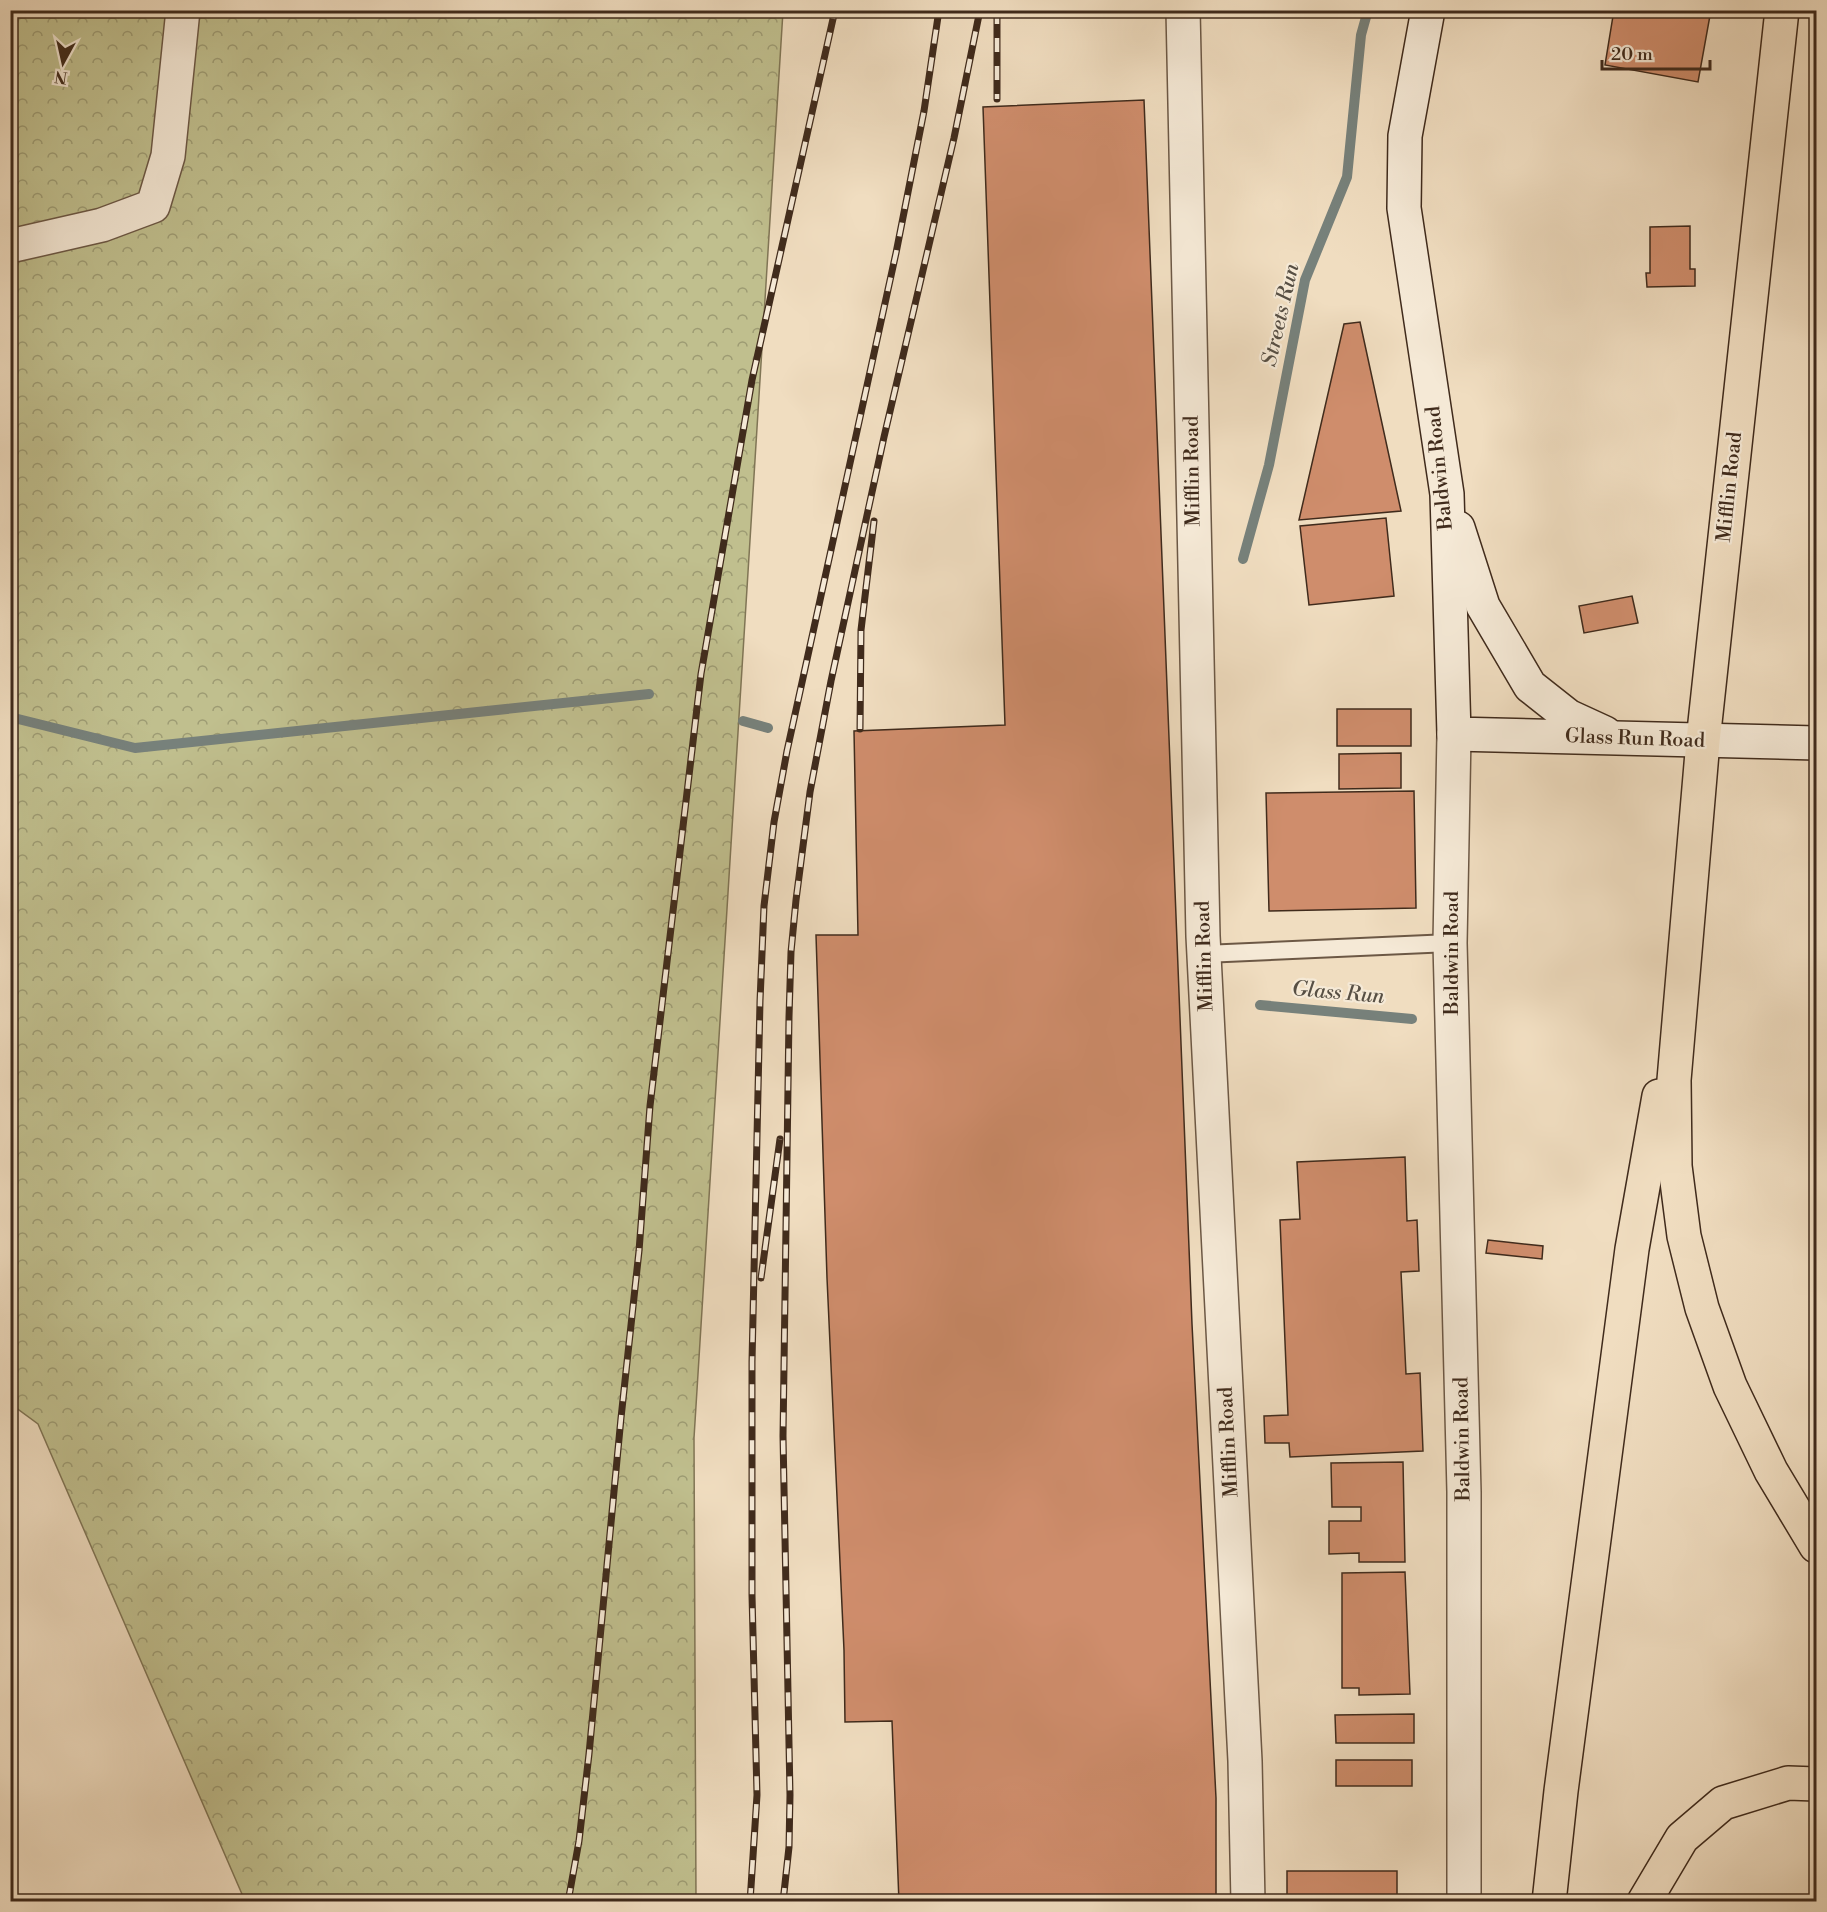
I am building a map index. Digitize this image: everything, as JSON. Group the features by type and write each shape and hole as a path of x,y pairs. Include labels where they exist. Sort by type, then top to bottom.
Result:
{"main road":[{"name":"Mifflin Road","path":"1682,964 1703,741 1782,10"},
{"path":"1682,964 1674,1080 1675,1166 1684,1236 1702,1308 1730,1386 1771,1471 1816,1545"},
{"path":"1549,1902 1561,1791 1632,1249 1682,964"},
{"path":"1644,1902 1682,1838 1723,1803 1788,1783 1816,1784"}],"street":[{"path":"10,246 102,225 153,206 168,156 183,10"},
{"name":"Mifflin Road","path":"1183,10 1204,954 1245,1761 1248,1902"},
{"name":"Baldwin Road","path":"1428,10 1405,136 1404,208 1447,494 1454,734 1450,943 1464,1492 1464,1902"},
{"path":"1447,494 1483,606 1530,686 1568,716 1615,737"},
{"name":"Glass Run Road","path":"1454,734 1816,743"}],"lane":[{"path":"1204,954 1450,943"}],"green space":[{"path":"11,11 783,11 694,1438 696,1901 245,1901 38,1424 11,1404"}],"building":[{"path":"1614,10 1711,10 1698,82 1605,65"},
{"path":"1144,100 1192,1324 1216,1798 1216,1902 899,1902 892,1721 845,1722 816,935 858,935 854,731 1005,725 983,107"},
{"path":"1690,226 1690,269 1695,269 1695,286 1647,287 1646,273 1650,273 1650,227"},
{"path":"1360,322 1401,511 1299,520 1344,324"},
{"path":"1386,518 1394,596 1309,605 1300,526"},
{"path":"1632,596 1638,623 1584,633 1579,606"},
{"path":"1337,709 1411,709 1411,746 1337,746"},
{"path":"1401,753 1401,788 1339,789 1339,754"},
{"path":"1414,791 1416,908 1269,911 1266,793"},
{"path":"1405,1157 1407,1221 1417,1220 1419,1271 1401,1272 1406,1374 1420,1373 1423,1451 1290,1457 1289,1443 1265,1443 1264,1416 1288,1415 1280,1220 1300,1219 1297,1162"},
{"path":"1488,1240 1543,1246 1542,1259 1486,1253"},
{"path":"1403,1462 1405,1562 1359,1562 1359,1553 1329,1554 1329,1521 1361,1521 1361,1507 1332,1507 1331,1463"},
{"path":"1405,1572 1410,1694 1359,1695 1359,1688 1342,1688 1342,1573"},
{"path":"1414,1714 1414,1743 1336,1743 1335,1715"},
{"path":"1336,1760 1412,1760 1412,1786 1336,1786"},
{"path":"1287,1871 1397,1871 1397,1902 1287,1902"}],"waterway":[{"name":"Streets Run","path":"1243,559 1269,465 1305,280 1347,177 1361,35 1368,10"},
{"path":"10,717 135,748 649,694"},
{"path":"743,721 768,728"},
{"name":"Glass Run","path":"1260,1005 1412,1019"}],"railway":[{"path":"568,1902 579,1841 589,1754 639,1251 650,1106 701,674 752,380 835,10"},
{"path":"750,1902 757,1795 752,1595 752,1362 764,906 774,822 787,751 896,253 924,111 939,10"},
{"path":"783,1902 789,1847 790,1795 783,1436 789,1017 791,952 796,900 810,792 831,681 884,437 954,138 980,10"},
{"path":"997,10 997,99"},
{"path":"860,729 861,630 874,521"},
{"path":"761,1278 780,1139"}]}
